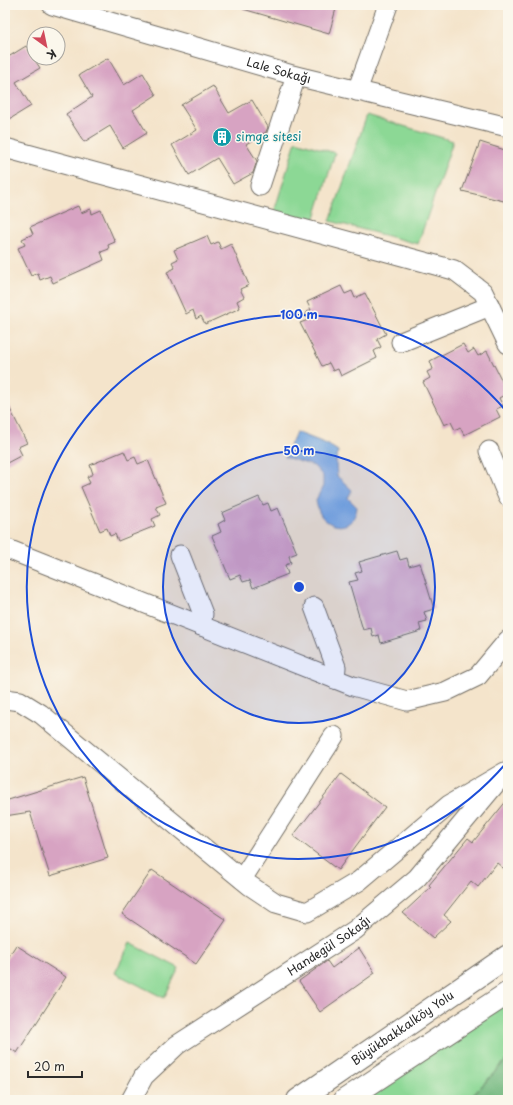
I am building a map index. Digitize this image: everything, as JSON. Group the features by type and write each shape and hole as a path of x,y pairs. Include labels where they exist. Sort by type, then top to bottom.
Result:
{"highway":[{"name":"Büyükbakkalköy Yolu","path":"298,1100 508,956"},
{"path":"345,1100 508,993"}],"street":[{"name":"Lale Sokağı","path":"52,5 296,76 508,127"},
{"path":"357,91 388,5"},
{"path":"260,186 296,76"},
{"path":"5,148 454,270 483,292 508,344"},
{"path":"401,342 490,306"},
{"path":"489,451 508,497"},
{"path":"5,548 353,686 407,701 445,692 478,676 508,640"},
{"path":"180,556 203,614 201,626"},
{"path":"314,607 336,667 335,679"},
{"path":"5,699 20,701 41,714 242,879 276,903 307,912 359,881 449,805 506,770"},
{"path":"242,879 334,736"},
{"name":"Handegül Sokağı","path":"131,1100 144,1076 177,1045 355,930 417,878 506,770"}],"green space":[{"path":"367,115 453,141 418,244 330,221"},
{"path":"296,141 335,153 313,224 274,212"},
{"path":"130,943 179,968 164,998 115,973"},
{"path":"508,994 508,1058 468,1100 364,1100"},
{"path":"508,1058 508,1100 469,1100"}],"water":[{"path":"296,432 327,444 338,451 336,463 337,476 352,490 348,498 357,507 353,519 346,525 341,526 330,523 323,518 320,513 316,500 323,486 323,476 314,466 285,457"}],"building":[{"path":"244,5 337,5 329,34 243,9"},
{"path":"26,46 26,66 39,66 40,68 16,82 31,106 5,122 5,59"},
{"path":"108,58 124,85 143,73 156,95 133,110 147,133 123,148 110,126 84,142 66,114 92,97 79,75"},
{"name":"simge sitesi","path":"213,86 229,113 252,100 268,127 266,132 246,144 257,161 253,173 233,184 217,158 189,175 172,145 197,130 181,105"},
{"path":"480,142 508,151 508,202 462,191"},
{"path":"78,206 81,213 91,209 92,214 101,210 115,242 108,245 109,249 101,252 104,260 53,283 50,276 40,280 38,273 31,276 18,248 25,245 22,239 33,234 30,227"},
{"path":"207,236 211,245 218,242 221,249 231,244 249,285 240,289 244,297 237,301 240,308 205,324 201,316 196,319 193,310 186,314 167,272 175,268 172,262 178,259 174,250"},
{"path":"341,286 345,294 352,291 355,298 365,293 386,334 377,339 381,347 374,351 377,358 341,376 338,369 333,371 329,363 322,366 300,323 308,320 305,313 311,310 307,302"},
{"path":"463,344 468,353 474,349 478,356 487,351 508,393 499,398 503,406 496,409 500,417 464,435 460,427 455,430 451,422 444,425 423,382 430,378 427,372 433,369 430,361"},
{"path":"5,399 27,443 18,447 22,455 5,464"},
{"path":"124,451 128,460 135,457 138,464 148,460 166,503 156,507 160,515 152,519 155,526 118,541 115,534 110,536 107,528 100,531 81,487 90,483 87,477 93,474 90,465"},
{"path":"259,497 263,505 268,503 271,511 278,508 297,553 289,556 291,563 285,565 288,574 253,588 250,580 243,582 240,575 230,579 212,536 221,532 218,524 225,520 222,513"},
{"path":"397,551 400,560 407,558 409,566 420,563 434,609 424,612 427,621 419,623 421,631 381,643 379,635 373,637 371,628 363,630 349,582 358,580 355,573 362,571 359,562"},
{"path":"341,774 385,807 338,870 293,836"},
{"path":"83,777 108,858 50,876 30,812 5,816 5,801"},
{"path":"508,799 508,872 497,863 478,887 471,881 444,915 451,921 433,938 403,913 431,887 429,885 468,838 473,842"},
{"path":"152,870 226,920 196,964 122,914"},
{"path":"16,945 66,977 17,1053 5,1045 5,962"},
{"path":"359,948 375,973 320,1012 299,981 327,961 332,968"}],"place":[{"name":"simge sitesi","path":"222,137"}]}
